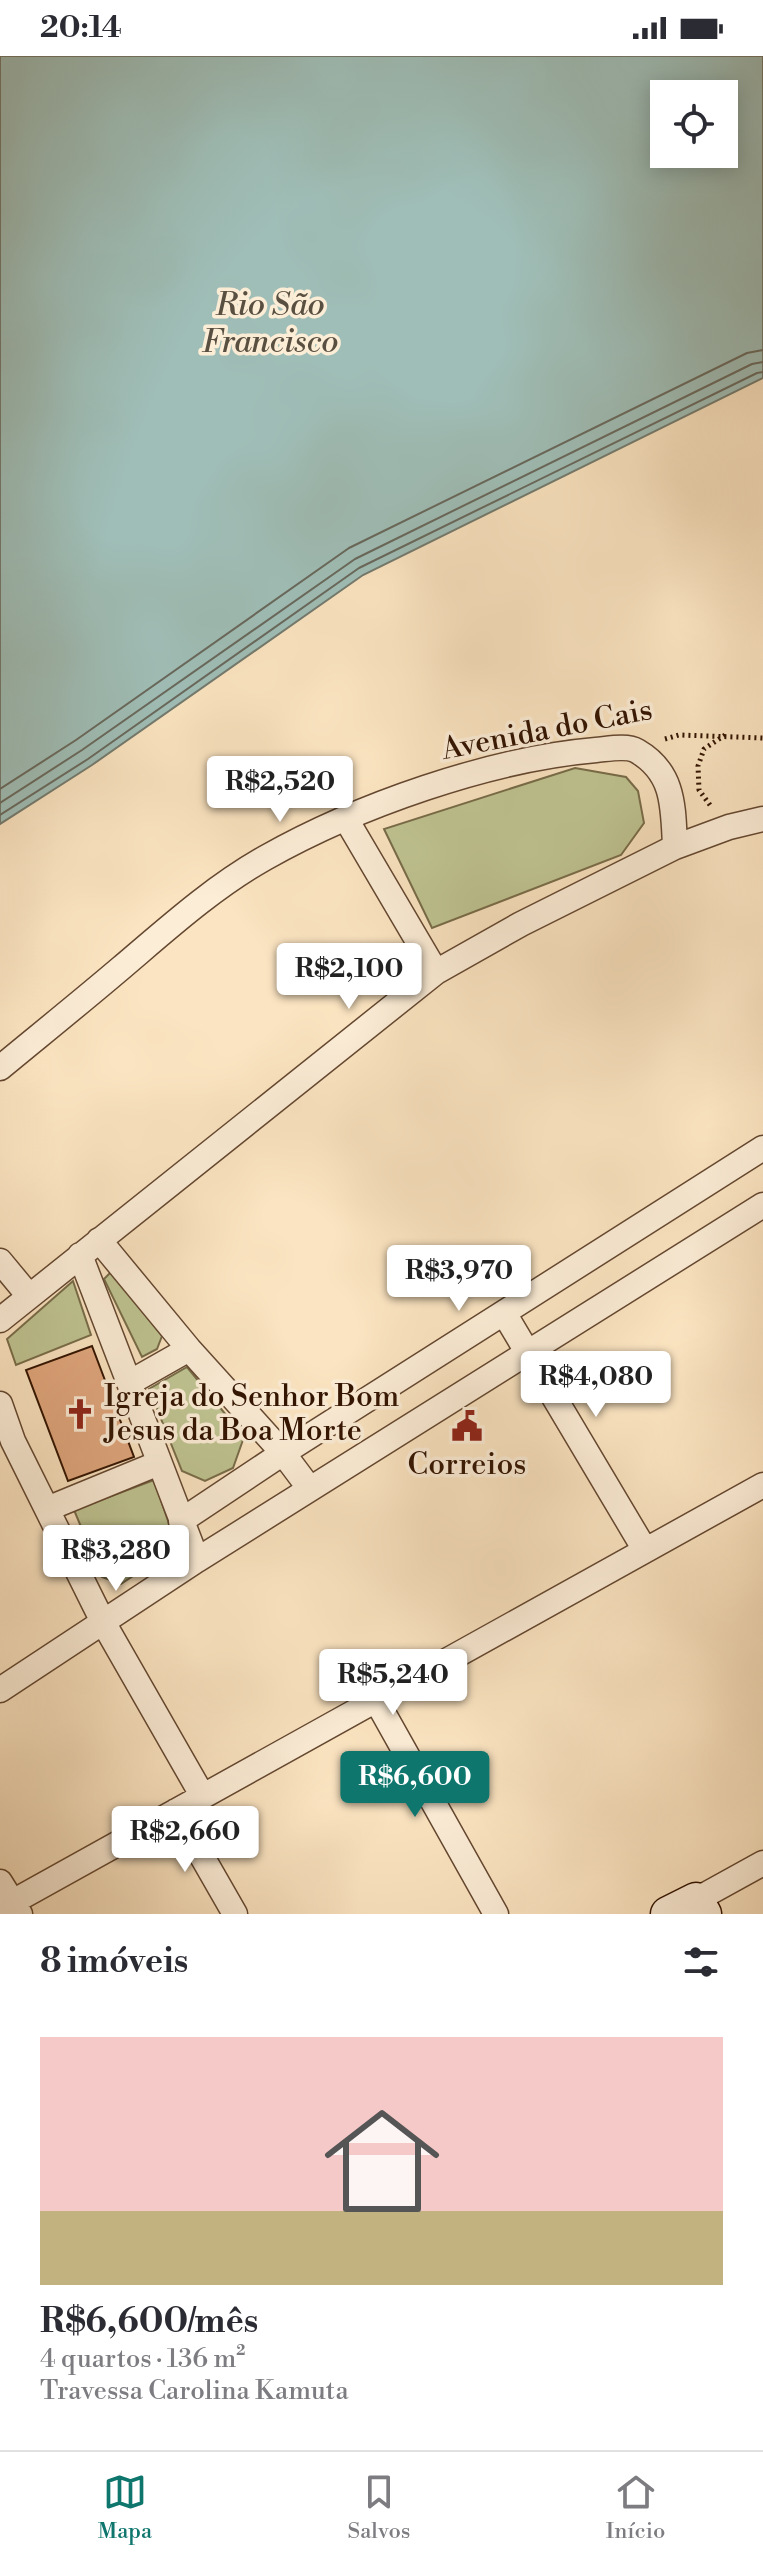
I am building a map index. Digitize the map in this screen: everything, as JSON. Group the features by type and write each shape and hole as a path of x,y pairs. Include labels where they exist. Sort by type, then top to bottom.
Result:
{"street":[{"name":"Avenida do Cais","path":"0,1068 197,903 264,858 346,819 441,782 563,753 635,749"},
{"path":"635,749 663,774 670,791 675,847"},
{"path":"346,819 436,972"},
{"path":"0,1320 436,972 521,924 675,847 729,827 763,819"},
{"path":"181,1521 763,1148"},
{"path":"0,1690 197,1560 763,1205"},
{"path":"90,1248 189,1349 283,1453 310,1489"},
{"path":"90,1248 129,1383 197,1560"},
{"path":"0,1261 29,1296"},
{"path":"504,1313 645,1550"},
{"path":"129,1383 189,1349"},
{"path":"0,1404 7,1444 47,1509 103,1622 202,1795"},
{"path":"47,1509 159,1463"},
{"path":"8,1902 763,1485"},
{"path":"376,1700 496,1914"},
{"path":"176,1811 235,1914"},
{"path":"689,1909 763,1863"}],"path":[{"name":"Avenida do Cais","path":"635,749 679,735 763,738"},
{"path":"725,735 704,749 698,766 699,790 729,827"}],"green space":[{"path":"575,768 626,777 638,791 644,823 621,855 432,928 384,829"},
{"path":"111,1272 162,1336 157,1349 142,1357 104,1279"},
{"path":"73,1281 91,1335 16,1365 7,1339"},
{"path":"187,1367 244,1437 233,1468 205,1481 182,1471 149,1389"},
{"path":"154,1480 177,1547 121,1584 102,1577 74,1510"}],"water":[{"name":"Rio São Francisco","path":"0,56 763,56 763,378 363,575 92,765 0,824"}],"building":[{"name":"Igreja do Senhor Bom Jesus da Boa Morte","path":"92,1346 134,1457 68,1481 26,1370"}],"place":[{"name":"Igreja do Senhor Bom Jesus da Boa Morte","path":"80,1414"},
{"name":"Correios","path":"467,1426"}]}
